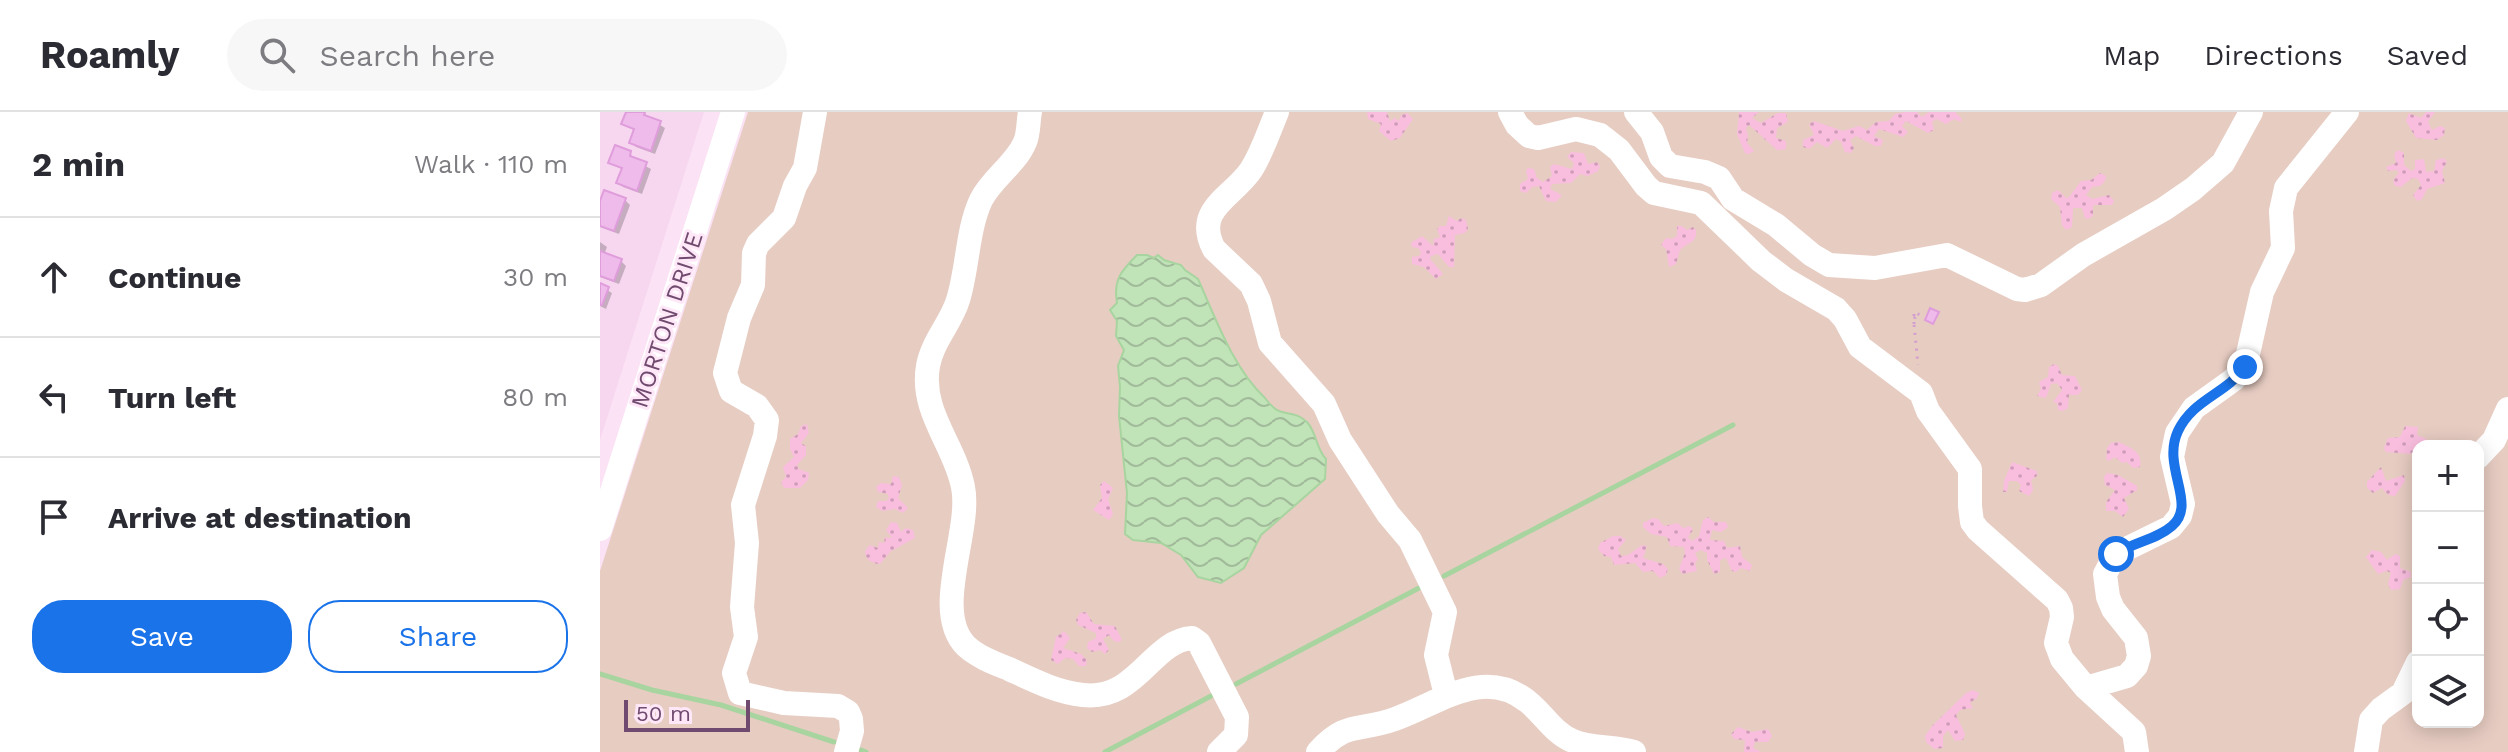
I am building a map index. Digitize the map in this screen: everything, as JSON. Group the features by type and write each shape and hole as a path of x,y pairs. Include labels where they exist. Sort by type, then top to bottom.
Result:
{"street":[{"name":"MORTON DRIVE","path":"600,529 733,112"},
{"path":"815,112 805,168 784,218 758,244 754,253 753,285 739,318 725,373 731,391 757,406 767,420 765,436 743,505 747,543 742,607 746,637 734,673 740,693 784,703 832,705 848,712 852,731 846,752"},
{"path":"1030,112 1027,139 993,182 979,206 958,301 932,352 928,367 927,386 932,413 963,484 965,504 953,593 957,635 970,650 985,659 1057,690 1085,696 1105,695 1130,683 1175,644 1192,638 1199,643 1237,717 1236,735 1219,752"},
{"path":"1277,112 1250,171 1213,211 1208,225 1210,242 1251,284 1259,301 1270,343 1324,404 1340,440 1388,514 1410,540 1445,612 1436,655 1446,695"},
{"path":"1510,112 1517,125 1529,136 1538,138 1576,129 1600,135 1619,150 1654,193 1701,203 1761,261 1786,280 1836,309 1860,347 1921,393 1928,411 1970,469 1972,522 2057,600 2062,617 2056,643 2062,659 2086,688 2134,732 2137,752"},
{"path":"1636,112 1652,132 1661,157 1670,166 1705,172 1719,178 1733,199 1776,225 1829,265 1875,268 1947,255 2025,290 2041,285 2083,255 2164,209 2209,177 2223,163 2251,112"},
{"path":"2086,688 2127,676 2136,666 2139,656 2136,638 2113,609 2105,574 2116,554 2171,527 2180,516 2183,504 2172,457 2177,433 2194,408 2233,380 2245,367 2262,292 2283,248 2281,211 2286,188 2347,112"},
{"path":"2484,451 2494,440 2508,409"},
{"path":"2366,752 2371,720 2403,693 2412,674"},
{"path":"1318,752 1336,734 1346,729 1385,723 1446,695 1488,685 1509,690 1525,699 1562,735 1574,742 1634,752"}],"path":[{"path":"1914,324 1921,393"}],"shaded area":[{"path":"600,112 704,112 600,440"},
{"path":"748,112 2508,112 2508,752 600,752 600,571"}],"sand":[{"path":"1367,112 1387,112 1390,121 1395,118 1399,121 1401,115 1407,113 1413,119 1400,138 1391,141 1379,131 1381,124 1368,119"},
{"path":"1739,112 1759,112 1752,118 1761,123 1778,113 1786,113 1788,122 1777,128 1776,138 1786,141 1786,149 1777,150 1749,125 1746,128 1747,143 1754,151 1745,153 1737,134"},
{"path":"1917,112 1922,117 1929,112 1955,112 1962,119 1961,122 1954,119 1946,124 1936,119 1932,122 1934,130 1928,133 1906,121 1902,126 1908,132 1903,137 1879,129 1874,136 1883,140 1881,146 1856,136 1850,140 1854,148 1851,153 1845,152 1841,142 1836,139 1827,148 1817,142 1809,149 1803,147 1803,140 1814,135 1809,124 1814,121 1843,131 1859,126 1867,130 1876,122 1889,121 1895,114"},
{"path":"2426,112 2435,112 2428,122 2432,130 2440,126 2445,128 2444,135 2437,140 2416,138 2406,121 2409,113 2421,118"},
{"path":"2398,150 2404,153 2404,165 2411,171 2415,169 2415,160 2424,159 2426,172 2434,171 2436,160 2444,158 2447,162 2442,171 2445,183 2427,189 2422,199 2417,201 2413,195 2421,185 2418,179 2412,178 2401,187 2395,186 2393,181 2399,172 2388,171 2386,167 2396,163 2394,154"},
{"path":"1571,152 1584,153 1588,164 1597,162 1600,166 1598,171 1588,176 1580,174 1571,183 1552,184 1550,189 1562,195 1556,202 1546,201 1539,186 1532,187 1526,193 1520,191 1520,184 1528,179 1528,168 1534,169 1537,178 1543,182 1552,176 1550,167 1554,164 1572,169 1574,163 1567,157"},
{"path":"2100,173 2106,176 2105,181 2100,186 2092,187 2086,195 2092,199 2109,195 2114,201 2112,205 2093,205 2093,216 2088,219 2082,208 2073,208 2072,227 2066,230 2062,225 2060,207 2051,199 2052,193 2058,190 2066,198 2069,197 2081,181 2091,180"},
{"path":"1449,216 1457,221 1461,218 1466,220 1468,229 1455,235 1454,267 1449,267 1438,254 1431,256 1430,259 1443,274 1436,279 1424,267 1412,264 1412,257 1421,253 1411,243 1422,236 1433,246 1434,239 1440,237 1437,229 1446,226"},
{"path":"1677,226 1687,230 1693,227 1696,235 1680,250 1676,264 1669,267 1666,249 1661,245 1666,238 1677,236"},
{"path":"2054,364 2062,375 2075,376 2082,390 2078,395 2069,395 2068,408 2063,411 2058,410 2057,403 2053,402 2062,390 2057,383 2051,384 2046,398 2037,396 2041,389 2039,382 2048,377 2049,367"},
{"path":"807,424 809,433 801,443 806,446 806,455 797,465 809,473 808,480 800,488 784,488 781,482 786,477 783,467 794,457 790,439 798,434 801,426"},
{"path":"2405,426 2418,427 2417,435 2426,439 2412,440 2410,454 2386,452 2384,448 2388,438 2400,437"},
{"path":"2119,442 2138,454 2140,467 2133,468 2115,457 2109,461 2106,459 2107,448 2111,443"},
{"path":"2012,462 2037,471 2037,476 2031,480 2033,490 2029,496 2019,491 2021,485 2017,481 2009,481 2007,492 2003,492"},
{"path":"2381,467 2386,481 2404,475 2405,481 2395,496 2388,495 2382,488 2373,493 2367,488 2367,482"},
{"path":"2107,473 2118,475 2137,486 2137,490 2124,498 2129,509 2123,517 2115,511 2106,511 2106,502 2115,490 2105,485"},
{"path":"893,476 899,477 902,485 898,498 908,508 903,513 895,509 882,511 876,507 878,501 889,498 888,494 878,492 876,487 881,483 891,484"},
{"path":"1104,481 1113,488 1108,499 1113,514 1109,520 1093,510 1102,498 1100,485"},
{"path":"1708,517 1714,522 1726,522 1728,527 1721,532 1712,530 1710,540 1724,541 1727,548 1740,546 1742,557 1752,565 1750,571 1741,568 1732,571 1726,558 1720,560 1720,572 1714,574 1707,553 1701,550 1695,553 1697,571 1682,574 1679,569 1684,547 1670,546 1667,537 1651,534 1643,527 1643,523 1653,518 1664,526 1678,523 1683,528 1690,526 1693,530 1688,537 1692,541 1699,536 1703,520"},
{"path":"891,522 897,523 901,532 906,528 913,530 915,538 891,551 880,564 872,562 865,551 870,545 878,548 885,537 892,538 886,530"},
{"path":"1613,536 1626,540 1618,549 1621,556 1642,545 1647,546 1643,558 1663,564 1668,569 1666,575 1660,578 1653,571 1643,572 1635,563 1614,565 1611,557 1604,556 1598,549 1600,543"},
{"path":"2372,550 2381,552 2387,560 2395,554 2400,556 2400,568 2411,572 2411,577 2403,580 2400,589 2391,590 2388,584 2391,573 2378,574 2366,557"},
{"path":"1086,612 1094,624 1115,626 1122,640 1114,641 1109,635 1103,639 1109,650 1105,654 1087,648 1088,642 1096,638 1096,633 1078,625 1076,620 1080,613"},
{"path":"1064,631 1070,638 1063,648 1081,654 1087,660 1086,666 1079,666 1073,659 1065,658 1058,664 1051,660 1056,637"},
{"path":"1973,690 1979,693 1970,703 1973,708 1960,710 1956,715 1965,734 1963,740 1955,741 1948,730 1943,736 1943,748 1934,749 1926,742 1925,736 1966,693"},
{"path":"1738,727 1752,732 1768,729 1772,736 1768,742 1755,742 1753,748 1761,752 1744,752 1745,740 1734,739 1731,734"}],"water":[{"path":"1137,255 1154,258 1158,255 1181,265 1198,279 1226,342 1244,372 1275,409 1307,422 1326,459 1325,479 1261,535 1244,568 1221,583 1198,577 1181,555 1161,543 1133,540 1125,534 1127,493 1119,416 1118,366 1124,350 1116,336 1117,321 1110,310 1117,303 1116,288 1120,276"}],"building":[{"path":"626,112 645,112 644,115 661,121 651,151 629,143 634,129 621,124"},
{"path":"615,145 631,151 630,156 647,162 637,191 616,183 622,168 608,163"},
{"path":"604,190 626,198 614,231 600,226 600,201"},
{"path":"600,251 622,259 614,281 600,276"},
{"path":"600,283 609,287 602,305 600,305"},
{"path":"1930,308 1939,312 1933,324 1925,320"}],"waterway":[{"path":"1444,576 1733,425"},
{"path":"1236,684 1419,588"},
{"path":"600,674 652,690 721,705 834,742"},
{"path":"1105,752 1211,696"},
{"path":"861,750 866,752"}],"route":[{"path":"2116,554 2176,523 2183,504 2173,469 2177,433 2194,408 2233,380 2245,367"}]}
